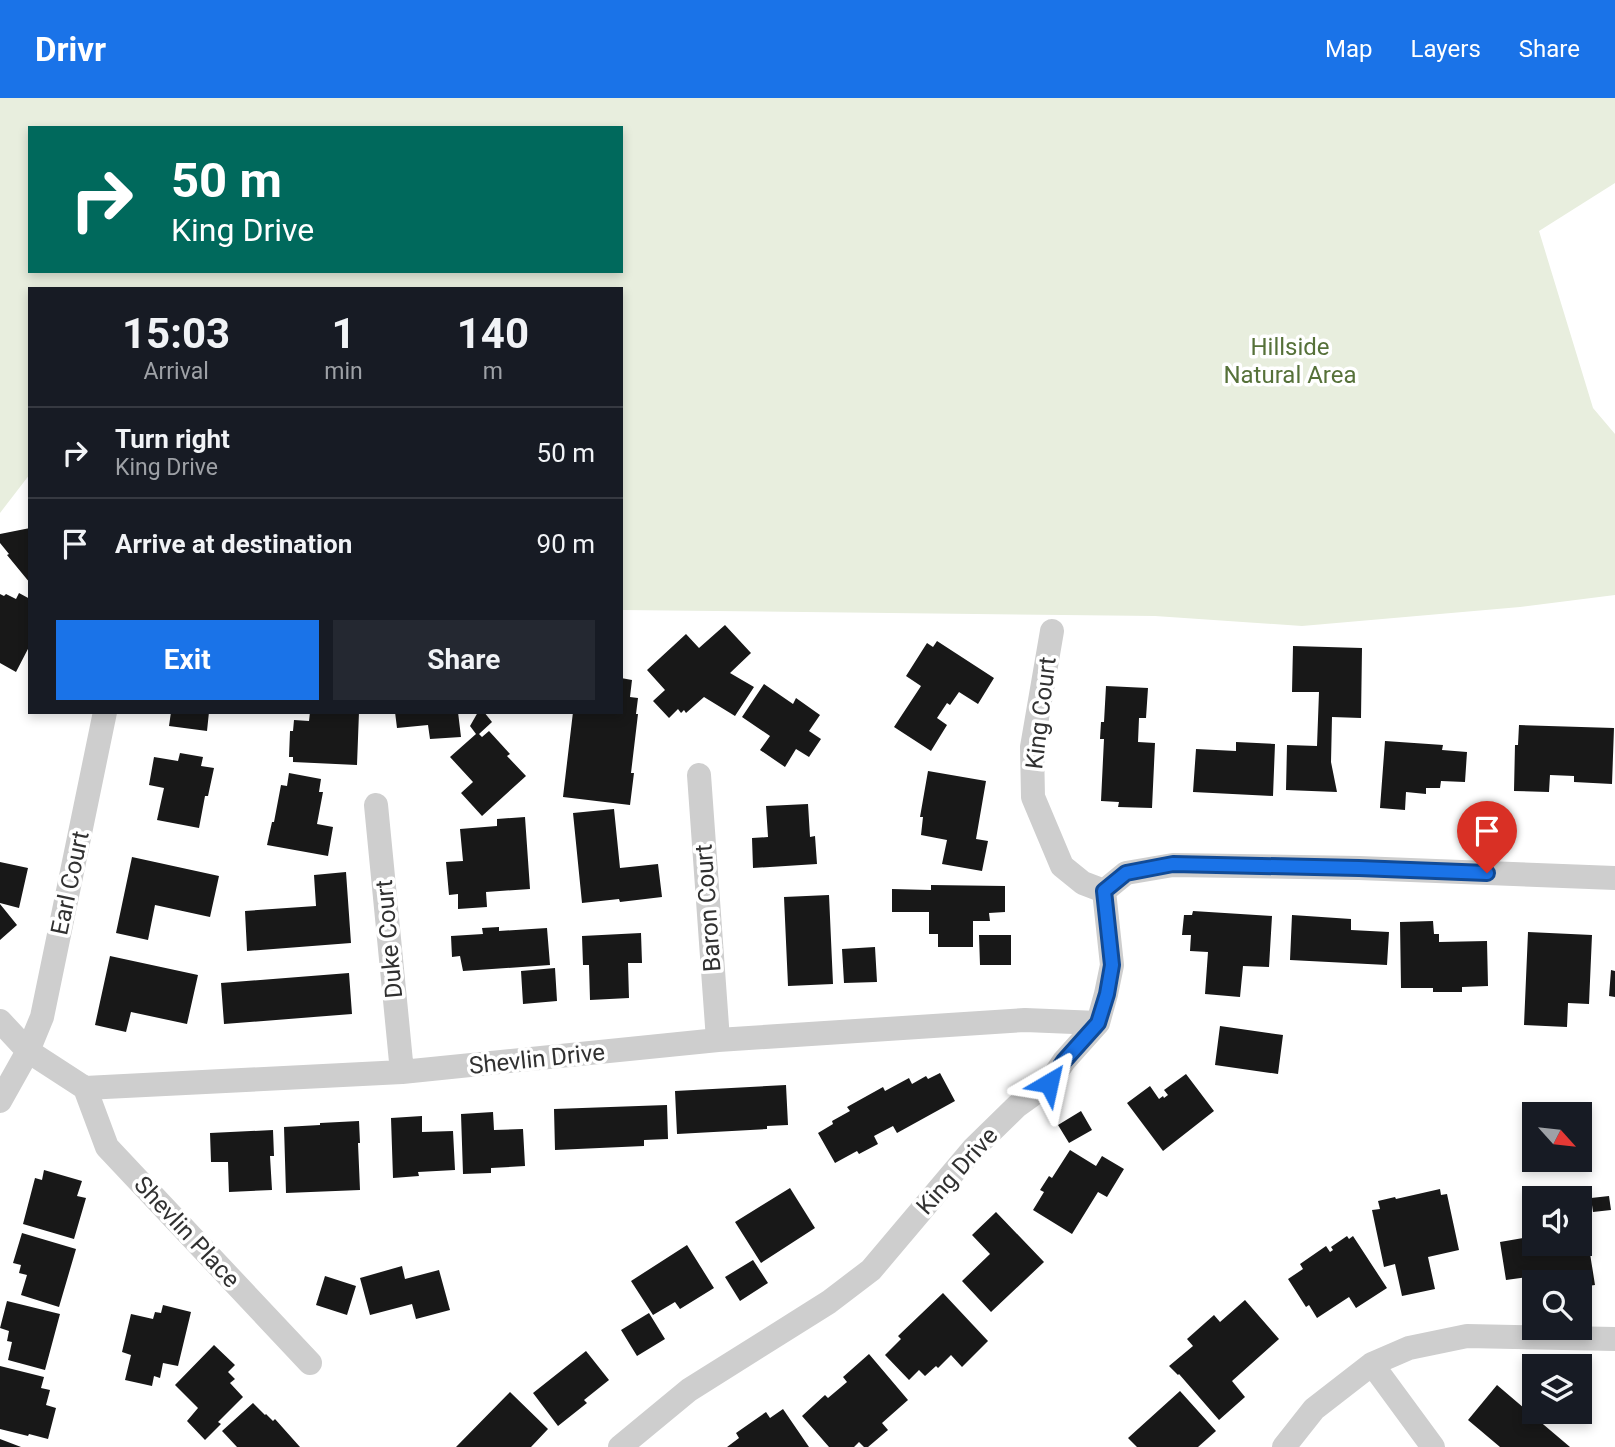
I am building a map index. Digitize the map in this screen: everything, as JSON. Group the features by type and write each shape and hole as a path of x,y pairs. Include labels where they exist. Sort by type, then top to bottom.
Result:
{"street":[{"name":"King Court","path":"1052,631 1032,747 1033,797 1062,866 1083,883 1104,891"},
{"name":"Earl Court","path":"0,1101 29,1051 42,1017 105,714"},
{"name":"Baron Court","path":"699,775 718,1040"},
{"name":"Duke Court","path":"376,805 402,1072"},
{"path":"1104,891 1126,873 1173,864 1615,878"},
{"name":"King Drive","path":"620,1447 690,1390 829,1302 871,1270 974,1147 1017,1105 1049,1083 1064,1061 1098,1023 1107,994 1112,965 1104,891"},
{"name":"Shevlin Drive","path":"85,1088 402,1072 718,1040 1025,1020 1098,1023"},
{"path":"0,1021 29,1051 85,1088"},
{"name":"Shevlin Place","path":"85,1088 107,1147 310,1363"},
{"path":"1284,1447 1314,1409 1373,1364 1409,1348 1467,1336 1615,1339"},
{"path":"1373,1364 1433,1447"}],"green space":[{"name":"Hillside Natural Area","path":"0,98 1615,98 1615,183 1539,231 1593,408 1615,434 1615,595 1520,607 1302,626 1155,616 623,610 623,287 28,287 28,477 0,513"}],"building":[{"path":"28,528 28,581 7,555 9,554 0,543 0,534"},
{"path":"19,593 28,598 28,649 16,672 0,663 0,594 16,599"},
{"path":"725,625 751,653 730,673 754,687 735,716 704,697 686,713 684,710 681,713 678,709 669,718 653,701 665,690 647,670 686,634 699,648"},
{"path":"937,641 994,678 978,704 959,692 950,705 947,703 937,718 947,725 931,751 894,727 921,686 906,676 927,643 933,647"},
{"path":"1293,646 1362,648 1361,718 1332,717 1331,762 1337,792 1286,790 1287,745 1317,746 1319,692 1292,692"},
{"path":"623,678 632,680 630,697 638,698 638,714 630,805 563,797 573,714 623,714"},
{"path":"764,684 793,704 796,698 820,715 809,731 821,739 809,757 796,749 785,767 760,750 770,736 742,717"},
{"path":"1106,686 1148,688 1146,718 1139,718 1138,742 1155,743 1152,808 1118,807 1119,802 1101,801 1104,739 1100,739"},
{"path":"171,714 209,714 207,731 169,726"},
{"path":"310,714 359,714 357,765 293,762 293,757 289,757 290,731 293,731 294,720 309,721"},
{"path":"395,714 458,714 461,737 430,739 428,725 397,728"},
{"path":"477,714 486,714 492,722 479,734 482,737 489,731 526,776 482,816 461,793 473,782 450,757 476,734 470,726"},
{"path":"1519,725 1614,728 1612,784 1574,782 1574,776 1550,775 1549,792 1514,791 1515,745 1518,745"},
{"path":"1385,741 1443,745 1442,750 1467,752 1465,782 1441,781 1440,788 1426,788 1426,794 1406,792 1405,810 1380,808"},
{"path":"1236,742 1275,744 1273,796 1193,792 1196,749 1236,751"},
{"path":"180,753 203,757 201,766 214,768 199,828 157,820 164,788 149,785 154,757 178,761"},
{"path":"928,771 986,781 976,839 988,841 982,871 942,864 947,840 921,835 923,817 920,817"},
{"path":"289,773 321,779 319,792 323,792 317,824 333,827 328,856 267,845 281,785 287,786"},
{"path":"808,804 810,837 815,836 817,864 753,868 752,838 768,837 766,806"},
{"path":"614,809 620,868 658,864 662,897 582,903 573,813"},
{"path":"525,817 530,889 486,892 487,907 458,909 458,894 449,895 446,862 463,861 460,829 497,826 497,819"},
{"path":"132,857 219,876 210,917 155,905 148,940 116,933"},
{"path":"0,862 28,868 19,908 0,903"},
{"path":"346,872 351,943 247,951 245,911 316,906 314,875"},
{"path":"931,885 1005,886 1005,912 989,913 990,921 973,921 973,947 938,947 938,934 929,934 929,912 892,912 892,889 931,890"},
{"path":"829,895 833,984 788,986 784,897"},
{"path":"0,904 17,925 0,940"},
{"path":"1193,911 1272,916 1269,967 1243,966 1240,997 1205,994 1208,952 1190,951 1191,935 1182,935 1184,915 1192,915"},
{"path":"1292,915 1351,919 1351,930 1389,932 1387,965 1290,960"},
{"path":"1433,921 1434,934 1439,934 1439,942 1487,941 1488,986 1462,987 1462,992 1401,988 1400,922"},
{"path":"499,927 499,931 547,928 550,965 463,971 460,956 452,957 451,936 483,934 482,928"},
{"path":"1528,932 1592,935 1589,1004 1568,1003 1567,1027 1524,1025"},
{"path":"641,933 642,963 628,963 629,998 590,1000 589,965 583,965 582,936"},
{"path":"979,935 1011,935 1011,965 980,965"},
{"path":"875,947 877,982 844,983 842,949"},
{"path":"110,956 198,975 187,1024 131,1012 126,1032 95,1025"},
{"path":"555,968 557,1001 523,1004 521,971"},
{"path":"1611,970 1615,971 1615,997 1609,996"},
{"path":"349,973 352,1014 224,1024 221,983"},
{"path":"1220,1026 1283,1035 1278,1074 1215,1065"},
{"path":"940,1073 955,1101 897,1133 893,1126 874,1136 878,1144 835,1163 818,1133 850,1111 847,1107 883,1087 885,1091 909,1078 912,1084 926,1076 928,1079"},
{"path":"1186,1074 1214,1111 1163,1151 1127,1103 1150,1086 1159,1099 1163,1096 1164,1098 1168,1095 1164,1090"},
{"path":"786,1085 788,1125 767,1126 767,1129 677,1134 675,1091"},
{"path":"667,1105 668,1139 644,1140 644,1146 555,1150 554,1109"},
{"path":"1081,1111 1092,1130 1069,1143 1058,1125"},
{"path":"493,1112 494,1130 523,1129 525,1166 491,1168 491,1173 463,1174 461,1114"},
{"path":"422,1116 422,1132 453,1131 455,1170 418,1172 419,1176 393,1178 391,1118"},
{"path":"359,1121 360,1190 286,1193 284,1127"},
{"path":"273,1130 274,1156 270,1156 272,1190 229,1192 228,1162 211,1162 210,1133"},
{"path":"1070,1150 1096,1166 1102,1156 1124,1169 1107,1197 1098,1192 1072,1234 1033,1210 1044,1192 1040,1190 1049,1176 1052,1178"},
{"path":"44,1170 82,1181 77,1196 86,1198 74,1239 23,1224 35,1178 42,1180"},
{"path":"790,1188 815,1228 761,1263 735,1222"},
{"path":"1440,1189 1441,1195 1447,1194 1459,1250 1428,1257 1435,1289 1402,1296 1395,1264 1384,1267 1372,1210 1380,1209 1378,1201"},
{"path":"1609,1196 1611,1210 1593,1212 1592,1198"},
{"path":"996,1212 1044,1262 991,1312 962,1281 990,1254 972,1235"},
{"path":"22,1233 76,1249 59,1307 21,1295 27,1275 19,1273 21,1265 13,1263"},
{"path":"1347,1236 1349,1239 1353,1236 1387,1288 1356,1308 1349,1297 1317,1318 1309,1305 1306,1307 1288,1279 1303,1269 1300,1264 1326,1246 1330,1252 1333,1250 1331,1247"},
{"path":"1522,1238 1522,1256 1590,1256 1595,1285 1592,1285 1592,1270 1522,1270 1522,1278 1506,1280 1500,1242"},
{"path":"687,1245 714,1288 680,1309 675,1302 653,1315 631,1281"},
{"path":"753,1260 768,1283 740,1301 725,1277"},
{"path":"402,1266 405,1279 439,1270 450,1310 416,1319 412,1304 370,1315 360,1278"},
{"path":"325,1276 356,1286 347,1315 316,1305"},
{"path":"943,1293 988,1341 962,1367 951,1355 925,1376 919,1370 909,1380 885,1355 901,1339 898,1336"},
{"path":"1245,1300 1279,1339 1232,1381 1245,1397 1219,1420 1169,1366 1193,1346 1187,1339 1214,1315 1220,1322"},
{"path":"7,1301 60,1314 45,1370 8,1360 12,1342 7,1341 9,1331 0,1328"},
{"path":"163,1305 191,1312 178,1366 163,1363 160,1378 154,1376 152,1386 125,1380 131,1355 122,1352 131,1314 153,1319 155,1312 161,1313"},
{"path":"649,1313 665,1339 637,1356 621,1330"},
{"path":"214,1345 235,1365 228,1372 235,1379 230,1383 243,1397 218,1422 221,1424 205,1440 187,1421 198,1408 175,1385"},
{"path":"586,1351 609,1380 584,1400 587,1403 558,1426 533,1393"},
{"path":"869,1354 908,1400 882,1423 888,1430 868,1447 859,1442 854,1447 829,1447 802,1416 825,1395 828,1398 847,1382 843,1377"},
{"path":"0,1366 44,1377 41,1388 50,1390 46,1405 56,1408 48,1439 0,1429"},
{"path":"1497,1385 1522,1406 1522,1424 1543,1424 1570,1447 1500,1447 1468,1420"},
{"path":"1180,1391 1216,1431 1198,1447 1137,1447 1128,1438"},
{"path":"510,1392 548,1429 531,1447 456,1447"},
{"path":"253,1403 273,1421 275,1419 300,1447 237,1447 222,1431"},
{"path":"783,1409 809,1447 727,1447 739,1438 736,1433 766,1412 770,1418"},
{"path":"0,1439 21,1447 0,1447"}],"route":[{"path":"1049,1083 1064,1061 1098,1023 1112,965 1104,891 1126,873 1173,864 1487,873"}]}
